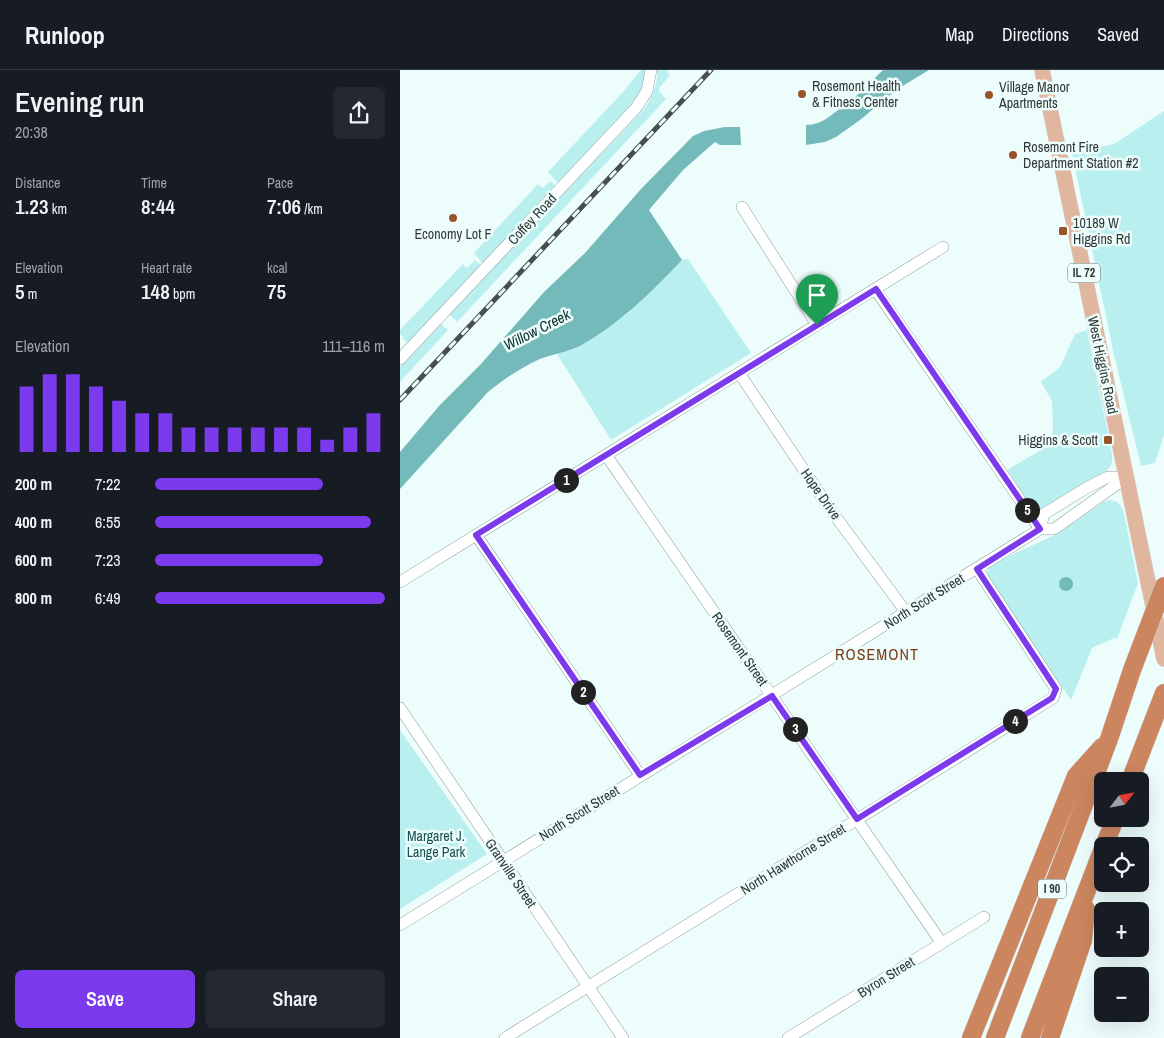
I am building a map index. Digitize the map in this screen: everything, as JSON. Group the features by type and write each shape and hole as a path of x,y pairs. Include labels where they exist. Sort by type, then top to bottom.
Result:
{"highway":[{"name":"I 90","path":"995,1038 1109,739 1132,670 1164,586"},
{"path":"1134,772 1164,693"},
{"path":"971,1038 1076,776 1109,739"},
{"name":"I 90","path":"1030,1038 1094,871"},
{"path":"1050,1038 1083,940 1089,884"}],"main road":[{"name":"West Higgins Road","path":"1042,70 1164,659"}],"street":[{"name":"Coffey Road","path":"400,359 636,108 647,91 651,70"},
{"path":"742,207 817,325"},
{"path":"400,582 943,247"},
{"path":"876,289 1040,529"},
{"name":"Hope Drive","path":"739,373 830,509 906,612"},
{"name":"Rosemont Street","path":"606,455 941,942"},
{"name":"North Scott Street","path":"1040,529 1044,514 1088,487 1108,477 1127,477"},
{"name":"North Scott Street","path":"400,925 1040,529 1054,529 1081,512 1127,477"},
{"path":"476,535 640,775"},
{"name":"North Hawthorne Street","path":"505,1038 1052,698 1056,689 977,569"},
{"name":"Granville Street","path":"400,708 623,1038"},
{"name":"Byron Street","path":"788,1038 984,917"}],"green space":[{"path":"641,70 646,70 644,85 637,98 558,183 548,172 623,92"},
{"path":"657,70 668,70 667,72 670,75 659,88 659,91 666,99 457,322 449,314 645,108 652,95"},
{"path":"1164,111 1164,435 1155,463 1141,466 1114,355 1072,153 1114,144"},
{"path":"550,181 556,186 483,264 474,253 538,184 543,188"},
{"path":"688,259 751,353 611,440 557,354 576,347 609,327 640,302 682,260"},
{"path":"475,260 481,265 408,343 402,338 400,330 463,264 467,268"},
{"path":"441,324 448,330 400,382 400,367"},
{"path":"1087,330 1111,448 1112,462 1104,473 1039,510 1033,508 1007,470 1051,444 1053,428 1052,401 1041,382 1060,367 1075,334"},
{"path":"1110,500 1117,502 1123,509 1138,583 1117,639 1114,638 1092,648 1071,700 988,578 987,571 990,565 1061,532 1103,502"},
{"name":"Margaret J. Lange Park","path":"400,730 487,854 400,909"}],"water":[{"path":"883,70 929,70 896,90 836,137 825,142 806,145 806,125 823,121 850,102"},
{"name":"Willow Creek","path":"725,127 740,127 741,145 720,145 715,142 683,170 649,210 682,260 634,307 608,328 580,346 533,362 500,382 488,392 400,489 400,452 439,406 481,364 544,292 585,253 641,189 693,136 704,131"},
{"path":"1066,577 1071,579 1073,584 1071,589 1066,591 1061,589 1059,584 1061,579"}],"railway":[{"path":"400,400 711,70"}],"place":[{"name":"Rosemont Health & Fitness Center","path":"802,94"},
{"name":"Village Manor Apartments","path":"989,95"},
{"name":"Rosemont Fire Department Station #2","path":"1013,155"},
{"name":"Economy Lot F","path":"453,218"},
{"name":"10189 W Higgins Rd","path":"1063,231"},
{"name":"Higgins & Scott","path":"1108,440"}],"district":[{"name":"ROSEMONT","path":"877,654"}],"route":[{"path":"876,289 1040,529 977,569 1056,689 1052,698 857,819 772,696 640,775 476,535 817,325 876,289"}]}
